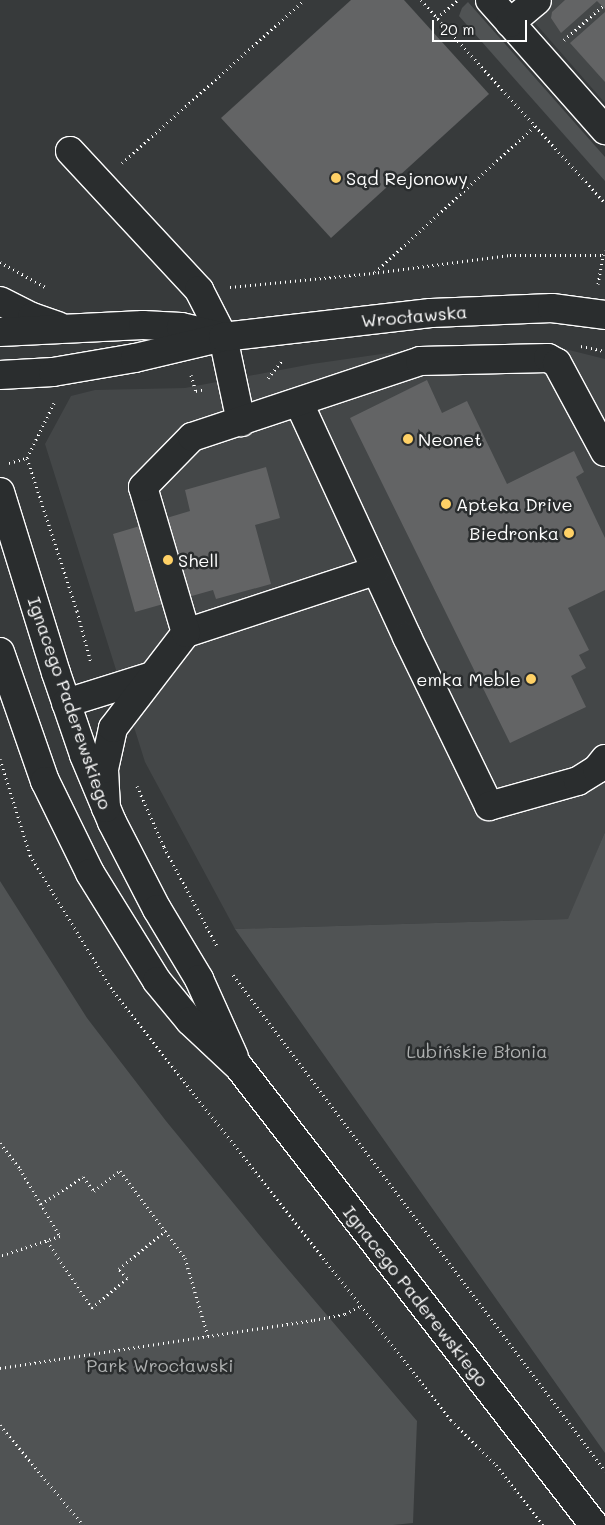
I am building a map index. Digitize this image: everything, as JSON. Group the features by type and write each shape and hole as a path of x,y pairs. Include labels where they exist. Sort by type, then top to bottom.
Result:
{"street":[{"path":"490,0 605,130"},
{"path":"510,23 537,0"},
{"path":"70,151 199,290 223,337 241,422"},
{"path":"0,301 32,317 67,329"},
{"name":"Wrocławska","path":"0,375 53,372 126,360 223,337 431,313 552,308 605,315"},
{"name":"Wrocławska","path":"0,332 143,325 181,327 223,337"},
{"path":"186,633 143,487 192,437 299,403 420,361 552,359 557,363 605,452"},
{"path":"299,403 375,571 489,806 578,781 597,769 605,759"},
{"name":"Ignacego Paderewskiego","path":"0,492 66,703 106,808 132,862 199,979 239,1067"},
{"path":"106,808 104,769 113,728 186,633 375,571"},
{"name":"Ignacego Paderewskiego","path":"0,652 45,781 90,872 157,981 190,1021 239,1067 586,1515"},
{"path":"66,703 152,676"}],"path":[{"path":"100,183 304,0"},
{"path":"421,0 605,203"},
{"path":"437,18 458,0"},
{"path":"561,42 605,4"},
{"path":"374,273 535,126"},
{"path":"199,290 374,273 510,255 603,256 605,250"},
{"path":"0,262 48,289"},
{"path":"576,345 605,351"},
{"path":"187,371 193,377 196,391 269,378 276,366 289,359"},
{"path":"58,399 28,458 77,611 99,693"},
{"path":"0,466 28,458"},
{"path":"0,759 30,855 113,991 362,1304 451,1420 496,1465 544,1525"},
{"path":"134,778 164,847 218,948"},
{"path":"232,974 605,1472"},
{"path":"0,1143 20,1168 60,1236 0,1256"},
{"path":"42,1204 83,1177 94,1191 120,1171 166,1230 185,1258 208,1336"},
{"path":"47,1241 92,1308 127,1278 119,1269 166,1230"},
{"path":"0,1368 345,1314 362,1304"},
{"path":"0,1425 83,1525"}],"shaded area":[{"path":"515,0 605,0 605,103"},
{"path":"497,345 565,349 605,359 605,832 569,919 235,929 145,762 45,444 71,396 95,390 185,388 312,364 430,347"}],"green space":[{"path":"468,2 605,157 605,181 459,16 462,8"},
{"name":"Lubińskie Błonia","path":"605,832 605,1453 235,929 568,919"},
{"name":"Park Wrocławski","path":"0,881 87,1018 166,1121 275,1254 417,1421 413,1523 393,1525 0,1525"}],"building":[{"name":"Sąd Rejonowy","path":"351,0 404,0 489,94 331,238 221,118"},
{"path":"565,0 605,0 605,9 597,1 561,33 551,18 552,12"},
{"path":"605,12 605,82 570,43"},
{"path":"427,380 442,413 467,401 507,484 574,451 584,472 576,477 605,538 605,590 568,608 589,650 579,655 586,668 571,676 586,707 510,743 350,418"},
{"path":"266,467 280,518 255,525 271,584 216,599 213,590 135,612 113,534 190,511 185,490"}],"place":[{"name":"Sąd Rejonowy","path":"336,178"},
{"name":"Neonet","path":"408,439"},
{"name":"Apteka Drive","path":"446,504"},
{"name":"Biedronka","path":"569,533"},
{"name":"Shell","path":"168,560"},
{"name":"emka Meble","path":"531,679"}]}
